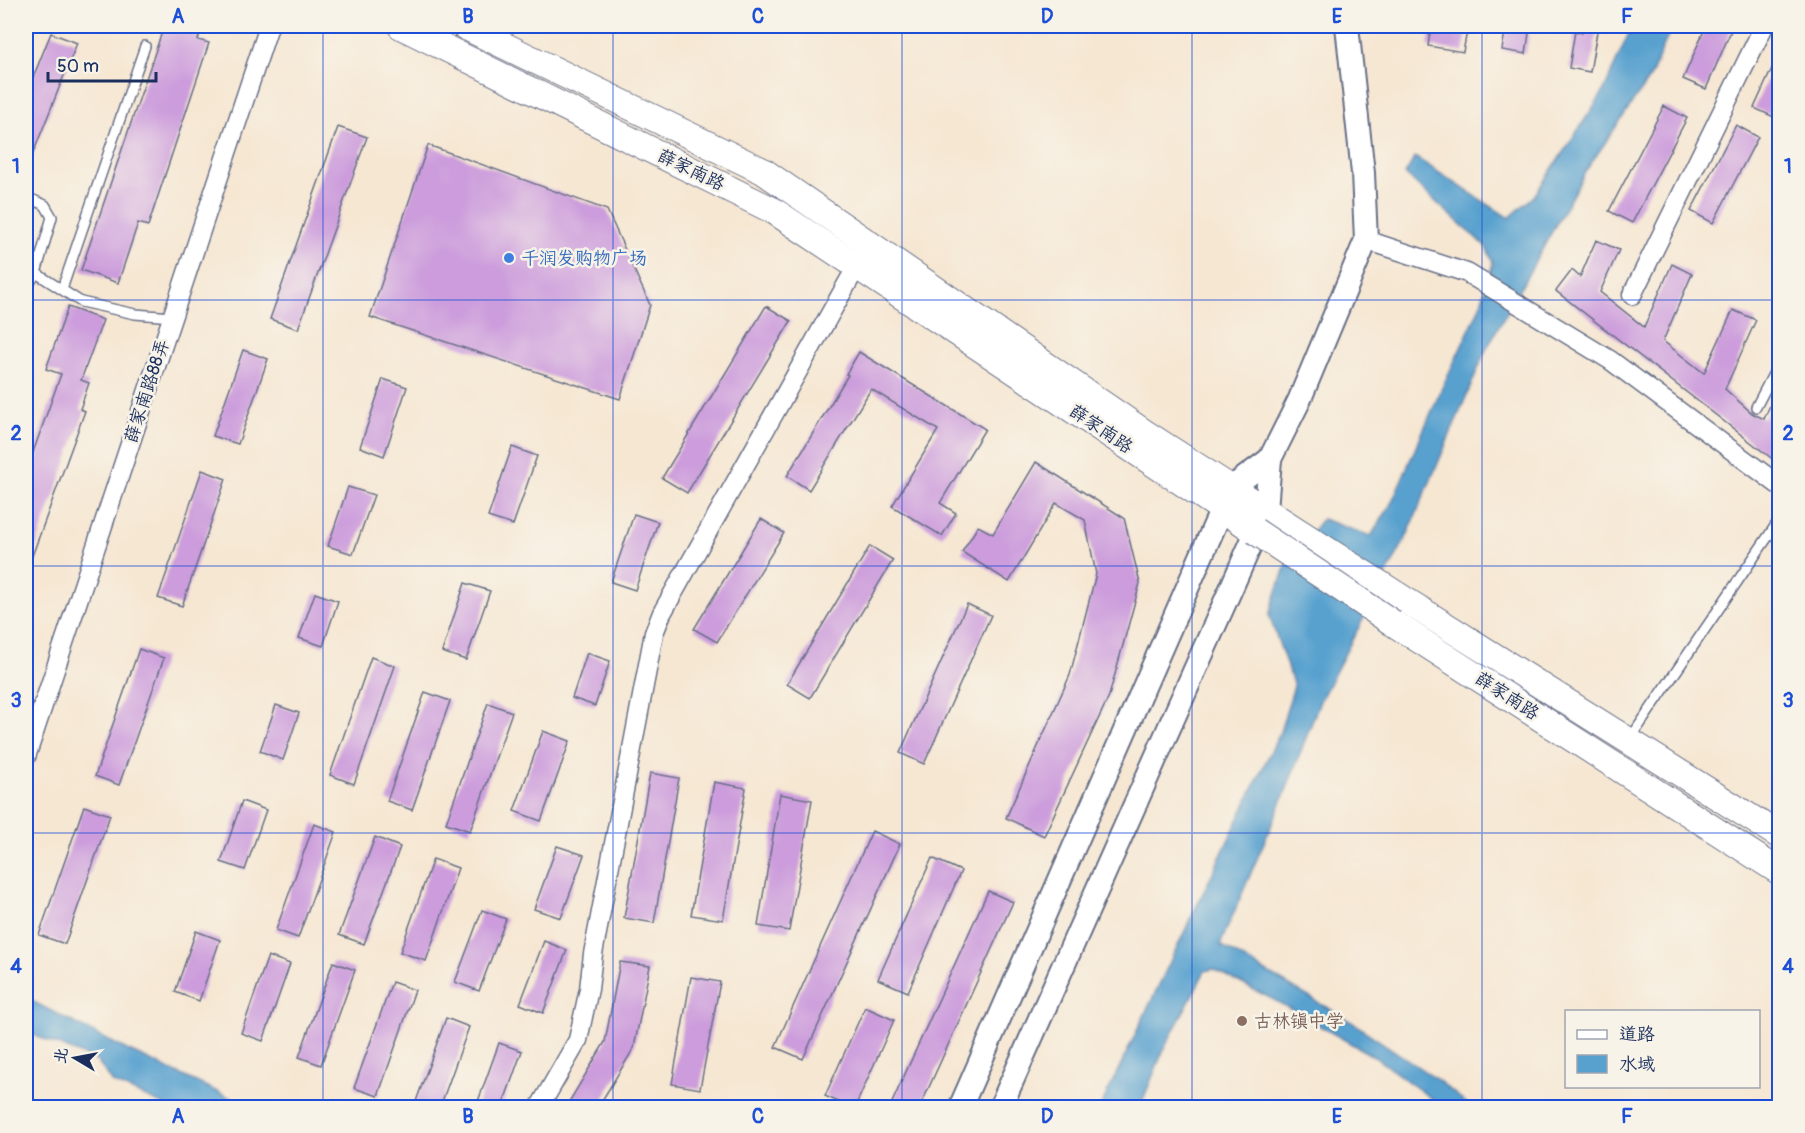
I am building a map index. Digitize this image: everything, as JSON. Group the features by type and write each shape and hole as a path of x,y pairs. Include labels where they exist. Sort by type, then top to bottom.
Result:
{"main road":[{"name":"薛家南路","path":"401,26 774,211 857,266 1261,520 1405,600 1779,836"},
{"name":"薛家南路","path":"464,26 763,171 1145,433 1226,498"},
{"name":"薛家南路","path":"1261,520 1393,623 1779,872"}],"street":[{"name":"薛家南路88弄","path":"26,757 269,26"},
{"path":"1000,1107 1261,520 1270,459 1299,401 1366,240 1363,173 1347,26"},
{"path":"1632,295 1764,26"},
{"path":"1366,240 1467,273 1610,360 1779,486"},
{"path":"540,1107 578,1040 654,633 662,613 857,266"},
{"path":"960,1107 1226,498 1270,459"}],"lane":[{"path":"62,289 145,46"},
{"path":"26,197 45,205 52,217 36,273 26,289"},
{"path":"36,273 81,302 135,314 172,317"},
{"path":"1756,407 1779,361"},
{"path":"1629,741 1779,519"}],"water":[{"path":"1632,26 1672,26 1651,76 1587,169 1486,350 1407,536 1320,701 1284,796 1220,945 1350,1021 1439,1081 1471,1107 1443,1107 1373,1056 1276,1001 1213,969 1205,971 1164,1049 1140,1107 1100,1108 1280,732 1294,686 1269,615 1284,570 1322,519 1371,536 1390,506 1480,307 1493,263 1486,247 1405,174 1415,157 1509,218 1534,196 1602,94"},
{"path":"26,998 127,1050 250,1107 169,1107 113,1083 97,1061 26,1032"}],"building":[{"path":"164,26 202,26 198,40 209,43 148,226 138,223 118,283 81,270"},
{"path":"1431,26 1468,26 1463,52 1428,46"},
{"path":"1506,26 1530,26 1526,54 1502,50"},
{"path":"1583,26 1598,26 1590,72 1569,68 1575,31 1582,33"},
{"path":"1706,26 1733,26 1706,89 1683,79"},
{"path":"51,33 77,43 26,171 26,95"},
{"path":"1779,53 1779,111 1776,118 1754,108"},
{"path":"1664,106 1687,118 1632,223 1609,211"},
{"path":"1736,125 1758,137 1713,223 1691,211"},
{"path":"338,127 367,137 298,329 270,319"},
{"name":"千润发购物广场","path":"428,145 607,210 650,305 620,399 370,317"},
{"path":"1596,240 1619,250 1600,292 1644,327 1672,264 1692,274 1663,341 1704,373 1733,310 1756,320 1725,389 1752,413 1764,419 1779,385 1779,464 1556,291 1572,270 1580,277"},
{"path":"766,306 791,321 687,493 662,478"},
{"path":"68,307 103,320 81,380 89,383 80,409 85,411 26,570 26,472 61,374 46,369"},
{"path":"243,350 268,359 238,444 213,436"},
{"path":"859,352 985,429 940,503 956,513 942,536 892,506 938,430 871,389 809,490 787,476 848,375 846,374"},
{"path":"383,379 407,387 384,456 360,447"},
{"path":"512,447 537,456 513,525 488,517"},
{"path":"1036,462 1124,518 1140,583 1109,696 1044,836 1006,818 1070,675 1096,574 1085,520 1056,503 1009,582 962,552 978,526 993,534"},
{"path":"202,470 226,479 182,606 158,598"},
{"path":"348,487 374,495 353,554 328,546"},
{"path":"634,514 658,522 635,590 611,582"},
{"path":"761,519 784,533 717,642 694,629"},
{"path":"870,546 893,560 810,698 787,684"},
{"path":"465,583 490,591 466,660 442,652"},
{"path":"315,593 338,601 323,646 299,638"},
{"path":"967,604 991,615 924,764 900,753"},
{"path":"139,649 164,658 119,785 95,776"},
{"path":"587,653 610,661 595,706 572,698"},
{"path":"371,657 395,666 354,784 330,775"},
{"path":"425,692 450,701 412,810 387,801"},
{"path":"488,703 512,712 470,831 446,823"},
{"path":"276,705 299,713 283,760 260,751"},
{"path":"543,731 570,741 541,821 514,811"},
{"path":"650,773 679,778 654,923 624,918"},
{"path":"714,782 746,788 723,920 691,915"},
{"path":"780,794 812,800 789,931 758,926"},
{"path":"242,801 266,810 245,870 221,862"},
{"path":"84,806 110,815 65,944 39,935"},
{"path":"314,824 336,832 298,938 276,930"},
{"path":"872,831 900,844 803,1059 775,1047"},
{"path":"375,837 400,847 364,944 339,935"},
{"path":"557,846 584,855 561,918 534,909"},
{"path":"932,858 961,871 908,992 878,979"},
{"path":"433,859 458,868 426,961 400,952"},
{"path":"988,891 1013,902 920,1107 890,1107"},
{"path":"482,910 506,919 479,991 455,982"},
{"path":"196,931 220,940 199,1001 175,992"},
{"path":"544,941 567,950 543,1013 520,1004"},
{"path":"268,956 290,964 263,1041 241,1033"},
{"path":"333,962 355,970 321,1065 299,1057"},
{"path":"620,962 650,966 634,1048 598,1107 566,1107 605,1042"},
{"path":"691,977 720,982 700,1089 672,1084"},
{"path":"392,982 415,990 378,1096 354,1088"},
{"path":"865,1007 894,1020 855,1107 850,1107 825,1096"},
{"path":"446,1018 469,1027 440,1107 414,1107"},
{"path":"499,1043 522,1051 502,1107 476,1107"}],"place":[{"name":"千润发购物广场","path":"509,258"},
{"name":"古林镇中学","path":"1242,1021"}]}
